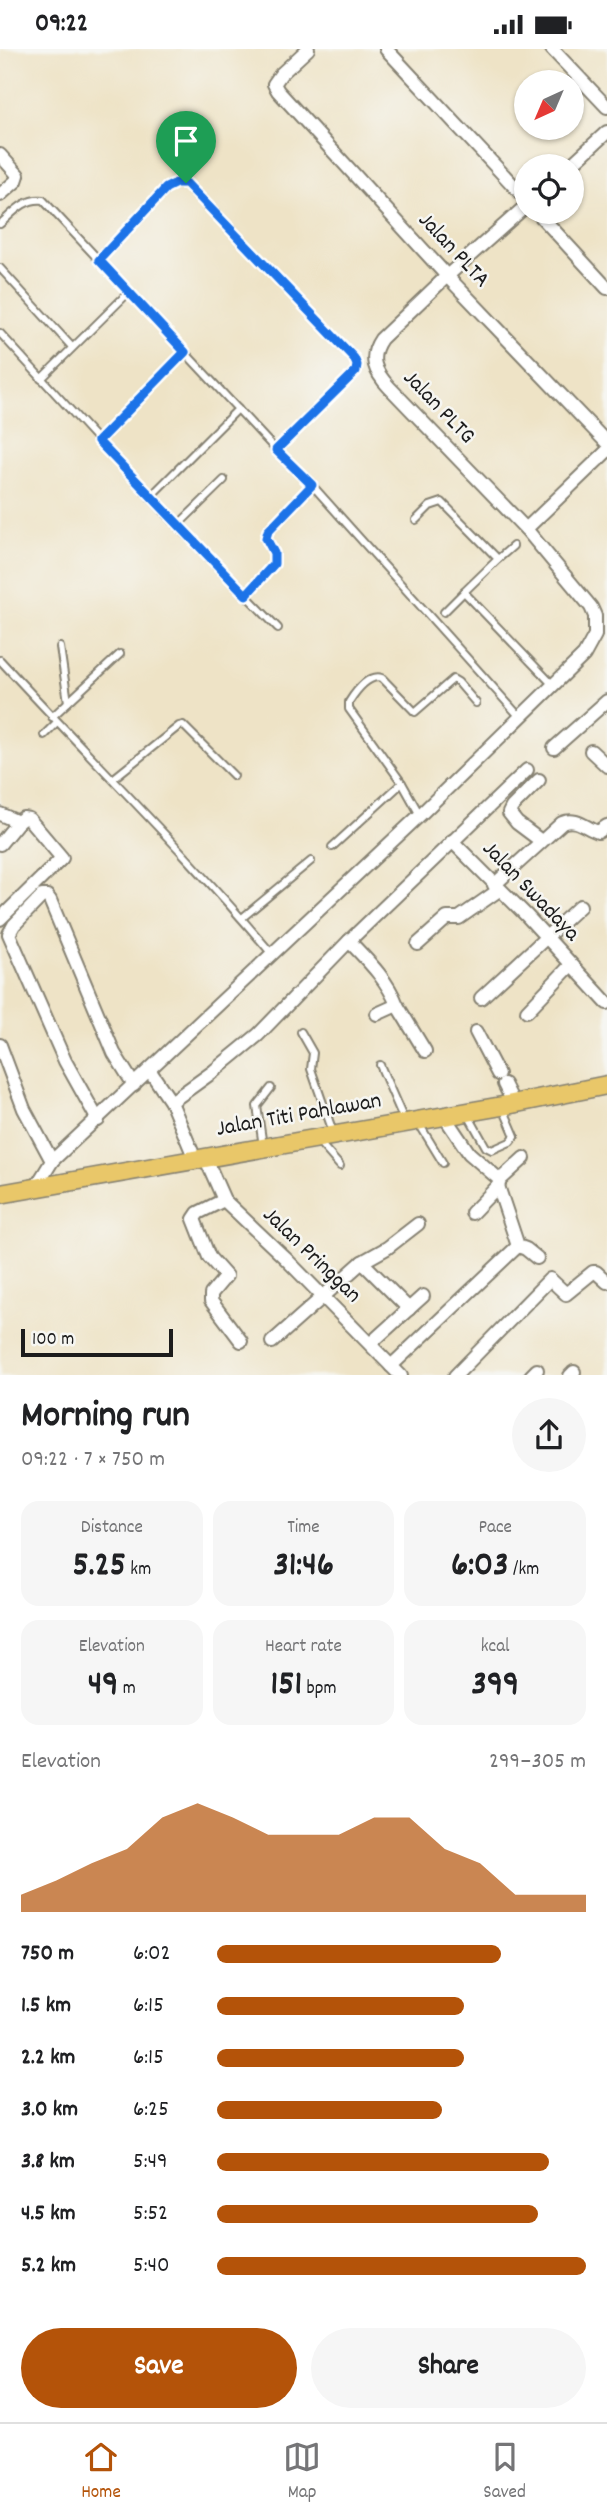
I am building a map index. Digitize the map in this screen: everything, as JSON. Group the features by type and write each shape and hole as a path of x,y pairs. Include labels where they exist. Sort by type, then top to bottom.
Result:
{"main road":[{"name":"Jalan Titi Pahlawan","path":"0,1194 508,1105 607,1085"}],"street":[{"name":"Jalan PLTA","path":"308,49 274,84 447,276 607,443"},
{"path":"386,49 514,189"},
{"path":"552,49 607,107"},
{"path":"583,154 607,132"},
{"path":"0,155 18,177 0,195"},
{"name":"Jalan PLTG","path":"514,215 381,339 373,364 379,377 526,529 591,607 595,616 595,635 584,655 552,684"},
{"path":"548,224 607,288"},
{"path":"526,529 607,451"},
{"path":"36,1187 52,1161 420,815 552,684"},
{"path":"554,748 607,701"},
{"path":"591,751 607,766"},
{"path":"171,1102 258,1035 349,940 527,770"},
{"path":"539,780 509,813 517,823 541,841"},
{"path":"0,814 18,822"},
{"path":"0,844 18,822 23,818 29,819 62,858 0,919"},
{"path":"418,944 447,918 459,918 497,888 541,841 562,823 577,821 596,832 607,826"},
{"name":"Jalan Swadaya","path":"452,841 527,916 571,965 605,996"},
{"path":"97,1120 65,1062 9,934 14,925 42,896 47,896 50,900 114,1053 134,1085"},
{"path":"481,998 580,906"},
{"path":"349,940 389,986 397,1005 425,1051"},
{"path":"527,1011 571,965"},
{"path":"377,1014 397,1005"},
{"path":"476,1032 501,1079 508,1105"},
{"path":"0,1045 24,1109 52,1161"},
{"name":"Jalan Pringgan","path":"150,1071 171,1102 224,1200 401,1375"},
{"path":"444,1116 469,1153 499,1183 518,1246"},
{"path":"472,1213 524,1158"},
{"path":"224,1200 198,1213 194,1219 209,1257 226,1276 210,1298 241,1341"},
{"path":"272,1342 362,1262 387,1248 418,1224"},
{"path":"518,1246 537,1258"},
{"path":"391,1366 518,1246"},
{"path":"362,1262 409,1308"},
{"path":"455,1375 550,1279 566,1294 593,1272 607,1282"},
{"path":"370,1344 423,1296"}],"lane":[{"path":"99,260 166,188 176,183 186,183 354,358 356,371 276,450"},
{"path":"0,224 23,204 35,199 43,200 276,450 312,485 519,716"},
{"path":"0,268 72,348"},
{"path":"41,379 129,292"},
{"path":"0,333 150,497 278,628"},
{"path":"98,441 185,352"},
{"path":"150,497 238,409"},
{"path":"178,525 224,479"},
{"path":"246,595 274,564 274,553 266,538 268,531 312,485"},
{"path":"416,520 430,506 442,502 498,559"},
{"path":"444,612 513,546"},
{"path":"464,593 552,684"},
{"path":"60,647 68,702"},
{"path":"44,735 68,702 120,654"},
{"path":"0,660 114,778 272,954"},
{"path":"420,815 402,783 349,709 352,697 371,677 379,677 415,712 455,679 476,703"},
{"path":"114,778 183,725 234,776"},
{"path":"332,848 402,783"},
{"path":"242,918 311,861"},
{"path":"301,1032 313,1053 311,1069 333,1134"},
{"path":"380,1065 411,1121 443,1163"},
{"path":"264,1146 257,1105 271,1088"},
{"path":"466,1112 486,1147 492,1150 510,1142 515,1136 508,1105"},
{"path":"314,1137 340,1166"}],"route":[{"path":"176,183 186,183 354,358 357,365 356,371 276,450 312,485 268,531 266,538 274,553 274,564 246,595 98,441 185,352 99,260 166,188 176,183"}]}
